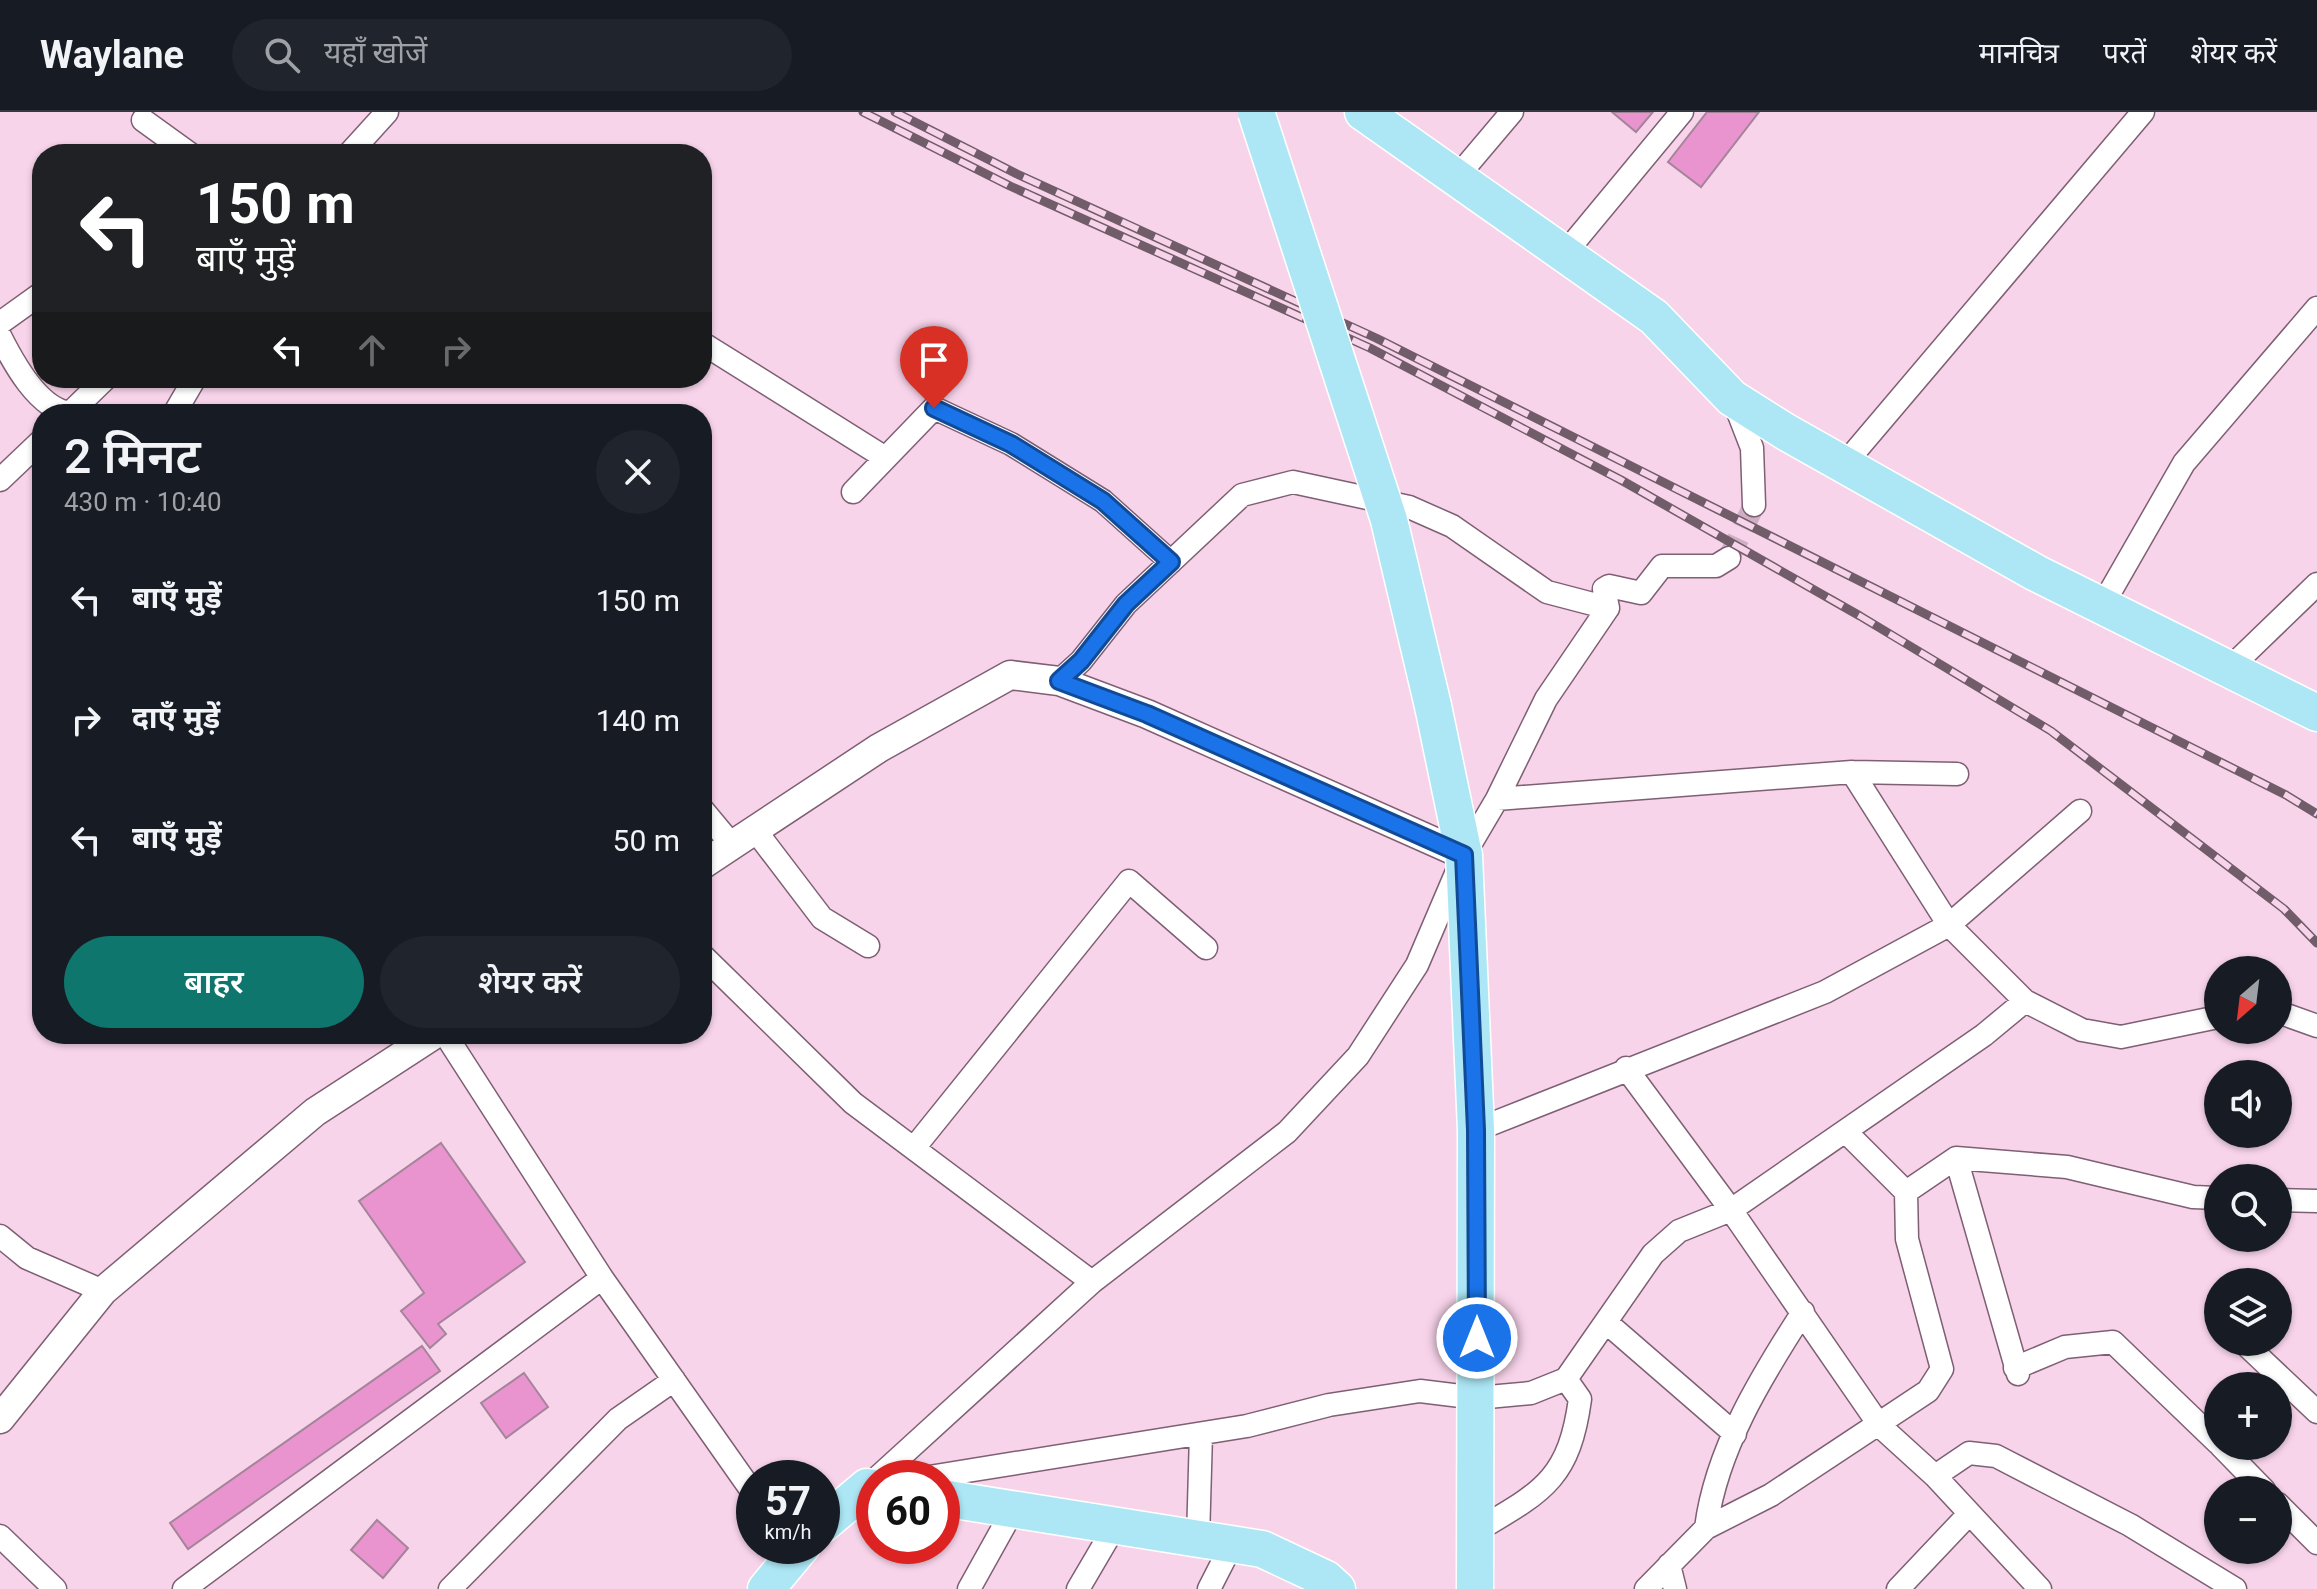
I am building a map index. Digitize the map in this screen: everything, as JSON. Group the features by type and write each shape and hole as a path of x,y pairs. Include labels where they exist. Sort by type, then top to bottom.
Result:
{"main road":[{"path":"1256,112 1389,520 1464,855 1476,1130 1475,1589"},
{"path":"1363,112 1566,252 1654,317 1732,398 1842,467 2102,606 2317,713"},
{"path":"840,1511 856,1498"},
{"path":"960,1501 1262,1549 1326,1579 1337,1589"},
{"path":"766,1589 784,1564"}],"street":[{"path":"358,144 387,112"},
{"path":"1457,177 1512,112"},
{"path":"1566,252 1682,112"},
{"path":"1842,467 2143,112"},
{"path":"143,120 176,144"},
{"path":"0,323 32,300"},
{"path":"2102,606 2184,463 2317,308"},
{"path":"0,336 12,360 32,385"},
{"path":"712,349 884,457"},
{"path":"35,388 50,404"},
{"path":"79,404 96,388"},
{"path":"1732,398 1752,448 1754,505"},
{"path":"853,492 934,408 1011,444 1103,501 1171,562"},
{"path":"0,480 32,450"},
{"path":"1059,681 1081,661 1126,604 1242,495 1293,482 1409,507 1452,526 1547,592 1608,608"},
{"path":"899,1460 1092,1282 1287,1132 1358,1056 1417,965 1464,855 1497,799 1546,699 1608,608 1604,589 1609,586 1641,593 1662,566 1716,566 1729,558"},
{"path":"2230,668 2317,584"},
{"path":"712,858 879,748 1010,675 1059,681 1147,714 1464,855"},
{"path":"1497,799 1852,772 1957,774"},
{"path":"1852,772 1949,925 2025,1001 2082,1030 2121,1037 2204,1020"},
{"path":"1476,1130 1626,1068 1825,992 1949,925 2080,811"},
{"path":"712,816 744,837 822,918 868,946"},
{"path":"914,1148 1129,881 1206,948"},
{"path":"712,965 853,1103 1092,1282"},
{"path":"960,1472 1201,1434 1329,1405 1420,1391 1477,1398 1531,1393 1566,1379 1653,1254 1679,1231 1731,1210 1847,1133 1984,1035 2025,1001"},
{"path":"2292,1017 2317,1026"},
{"path":"0,1419 103,1291 315,1112 420,1044"},
{"path":"451,1044 602,1278 736,1468"},
{"path":"1626,1068 1731,1210 1880,1426 1935,1476 2040,1589"},
{"path":"1646,1589 1706,1528 1771,1495 1880,1426 1928,1391 1942,1369 1907,1239 1906,1192 1847,1133"},
{"path":"1906,1192 1956,1158 2067,1167 2204,1197"},
{"path":"1956,1158 2017,1371 2065,1347 2113,1342 2204,1429"},
{"path":"2292,1200 2317,1201"},
{"path":"0,1236 27,1258 103,1291"},
{"path":"184,1589 602,1278"},
{"path":"1706,1528 1711,1488 1735,1434 1772,1361 1803,1312"},
{"path":"1607,1323 1735,1434"},
{"path":"2258,1356 2317,1412"},
{"path":"1476,1531 1533,1497 1567,1456 1580,1399 1566,1379"},
{"path":"450,1589 618,1419 674,1380"},
{"path":"1201,1434 1215,1542 1209,1589"},
{"path":"1935,1476 1969,1453 1996,1456 2130,1525 2235,1589"},
{"path":"2235,1460 2251,1476"},
{"path":"969,1589 1013,1510"},
{"path":"1898,1589 1969,1514"},
{"path":"2292,1518 2317,1543"},
{"path":"1078,1589 1115,1526"},
{"path":"0,1536 55,1589"},
{"path":"1669,1565 1675,1589"}],"building":[{"path":"1612,112 1653,112 1636,132"},
{"path":"1707,112 1759,112 1701,187 1668,162"},
{"path":"441,1143 525,1262 438,1324 446,1334 430,1348 401,1311 424,1293 359,1201"},
{"path":"422,1346 440,1371 188,1549 170,1523"},
{"path":"524,1373 548,1407 506,1438 481,1403"},
{"path":"377,1520 408,1548 383,1578 351,1550"}],"tunnel":[{"path":"1729,558 1754,505"}],"railway":[{"path":"863,112 1010,186 1370,348 1621,480 1860,616 2051,731 2284,909 2317,943"},
{"path":"895,112 1017,174 1376,338 2286,795 2317,814"}],"route":[{"path":"934,408 1011,444 1103,501 1171,562 1126,604 1081,661 1059,681 1147,714 1464,855 1476,1130 1477,1338"}]}
